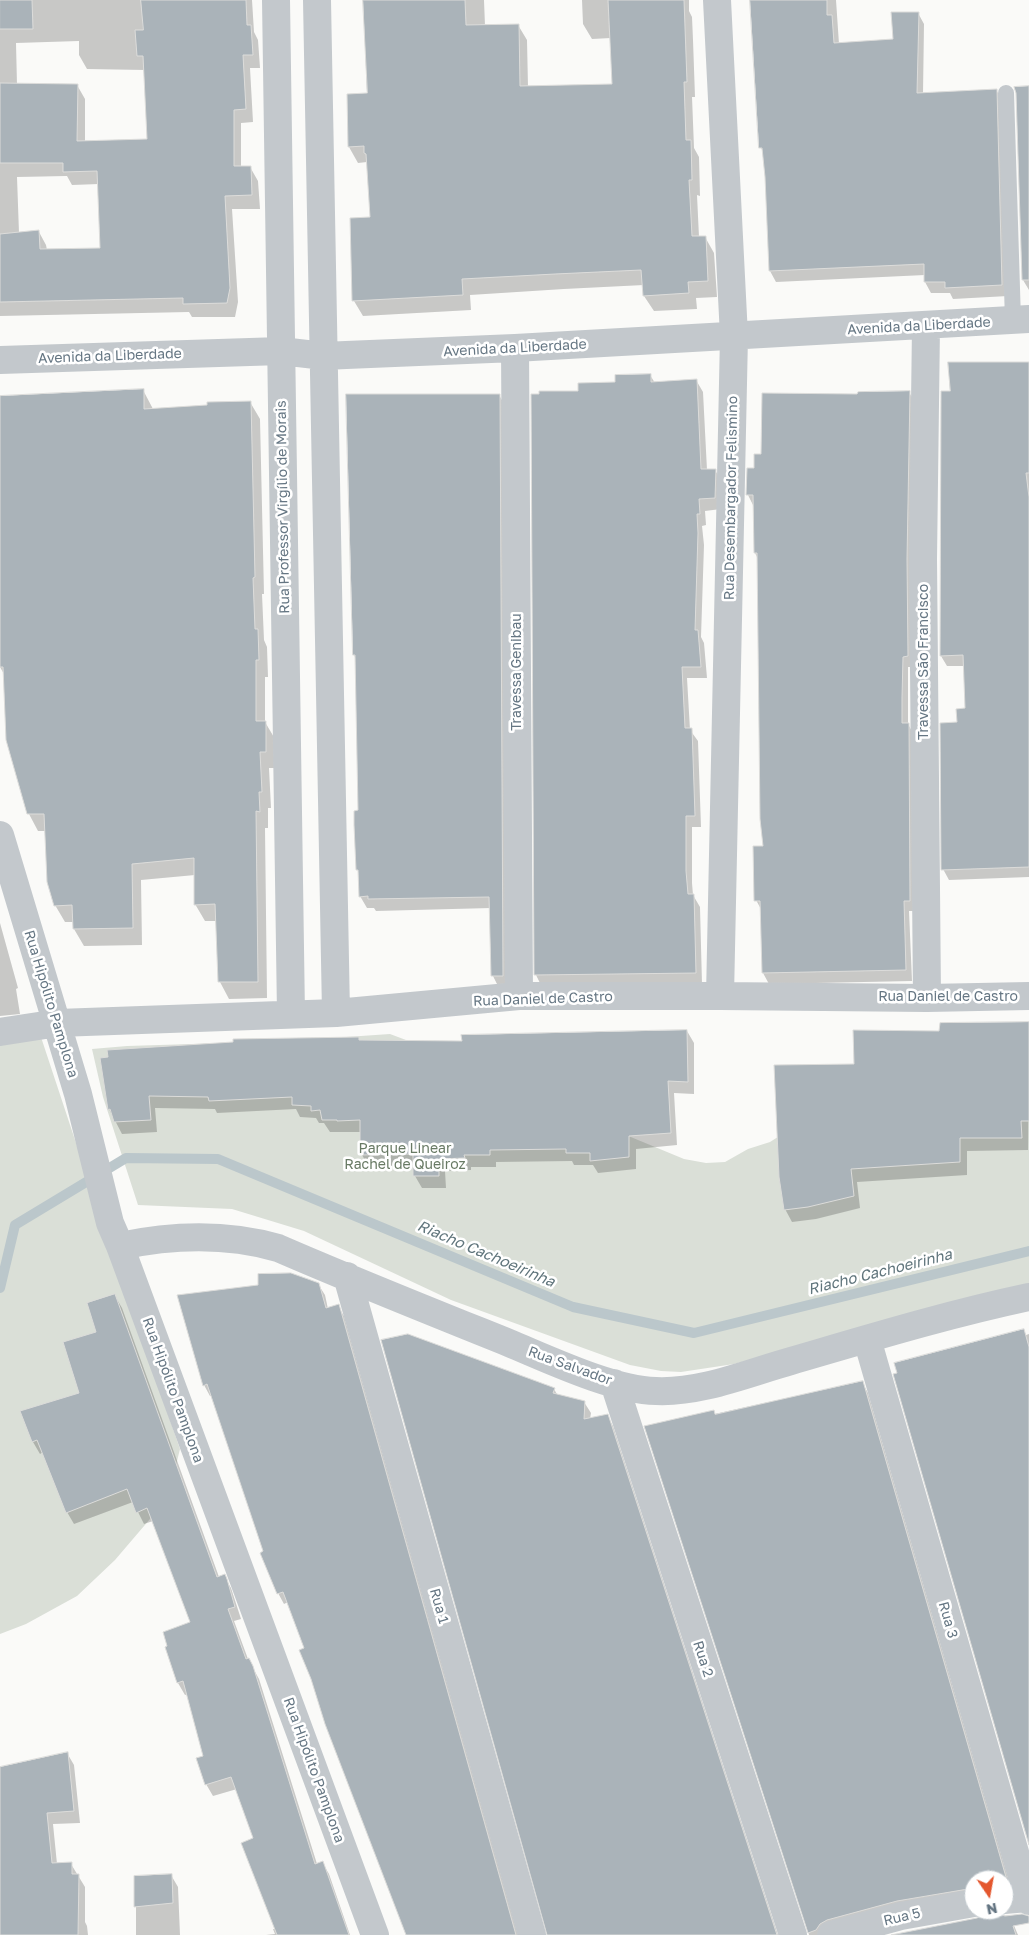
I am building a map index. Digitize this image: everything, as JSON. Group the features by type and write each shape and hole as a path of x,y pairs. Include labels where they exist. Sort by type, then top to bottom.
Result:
{"street":[{"name":"Rua Professor Virgílio de Morais","path":"276,0 291,1014"},
{"path":"316,0 336,1013"},
{"name":"Rua Desembargador Felismino","path":"717,0 734,336 720,996"},
{"path":"277,54 318,55"},
{"name":"Avenida da Liberdade","path":"0,360 281,351 324,356 515,348 1021,320"},
{"name":"Travessa São Francisco","path":"926,326 923,559 927,998"},
{"name":"Travessa Genibau","path":"515,348 519,996"},
{"name":"Rua Hipólito Pamplona","path":"0,836 58,1024 115,1235 375,1935"},
{"name":"Rua Daniel de Castro","path":"0,1032 58,1024 336,1013 519,996 927,998 1029,996"},
{"name":"Rua Salvador","path":"115,1235 144,1241 199,1236 260,1243 278,1248 562,1365 614,1383 657,1391 719,1382 867,1339 1029,1297"},
{"name":"Rua 1","path":"347,1276 532,1935"},
{"name":"Rua 3","path":"867,1339 1023,1899"},
{"name":"Rua 2","path":"614,1383 792,1935"},
{"name":"Rua 5","path":"831,1935 901,1916 964,1905"}],"lane":[{"path":"1006,93 1021,320"}],"green space":[{"path":"36,1022 116,1264 180,1449 176,1465 150,1519 115,1560 77,1596 26,1624 0,1634 0,1030"},
{"name":"Parque Linear Rachel de Queiroz","path":"390,1034 454,1058 597,1123 684,1159 706,1163 725,1162 748,1149 770,1142 795,1126 1029,1060 1029,1286 734,1364 681,1372 661,1371 630,1365 451,1300 304,1231 232,1209 138,1205 103,1097 92,1049 127,1046 288,1041"}],"building":[{"path":"0,0 32,0 33,29 0,29"},
{"path":"141,0 246,0 247,25 251,25 253,55 243,55 246,109 234,110 234,166 251,166 252,195 225,196 230,288 227,303 183,304 183,298 0,302 0,234 39,230 40,249 100,248 97,171 63,172 63,163 0,163 0,83 78,84 77,141 147,139 143,56 137,56 135,30 143,30"},
{"path":"363,0 465,0 466,25 519,24 520,86 612,84 608,0 684,0 687,82 684,82 686,140 691,140 692,180 689,180 692,236 706,236 708,281 688,282 689,293 643,296 641,270 462,279 463,295 352,301 350,218 370,217 364,146 348,147 347,94 367,93"},
{"path":"750,0 827,0 827,15 832,15 834,43 893,39 891,12 919,12 917,93 997,89 1002,285 945,288 945,282 924,282 924,264 769,271 765,177 762,148 759,148"},
{"path":"1029,86 1029,280 1022,280 1016,93 1014,87"},
{"path":"948,362 1029,362 1029,473 1026,473 1029,497 1029,867 941,870 940,723 957,722 956,709 965,708 963,655 940,656 941,391 950,391"},
{"path":"651,374 651,382 697,379 701,469 716,469 715,498 699,499 700,514 697,514 695,630 698,630 701,667 682,667 685,728 692,728 695,816 686,816 686,871 688,894 694,894 696,973 534,975 531,394 539,394 539,391 578,391 578,383 615,382 615,375"},
{"path":"144,389 144,409 207,405 207,402 251,401 255,577 253,578 255,629 258,629 259,660 256,660 256,721 266,721 266,752 260,752 262,792 259,792 260,812 256,811 258,982 218,982 215,904 194,905 194,858 132,864 133,928 73,929 72,905 54,906 47,882 44,814 27,814 6,740 3,667 0,667 0,396"},
{"path":"910,391 907,559 908,656 903,657 902,697 902,723 909,723 910,901 904,901 906,970 762,973 760,901 754,901 753,846 763,846 760,819 757,553 754,553 753,495 746,495 747,468 754,468 754,454 761,454 762,393 857,394 858,392"},
{"path":"346,394 500,394 503,976 491,976 489,897 368,899 368,896 359,897 354,825 354,811 358,810"},
{"path":"1029,1022 1029,1121 1021,1121 1022,1138 960,1138 960,1162 851,1169 854,1196 808,1207 784,1210 779,1177 774,1065 854,1064 853,1030 939,1031 940,1023"},
{"path":"687,1030 688,1082 668,1081 671,1133 629,1136 629,1157 590,1161 590,1153 566,1153 566,1149 490,1150 490,1155 464,1155 465,1158 439,1159 439,1176 413,1176 413,1154 360,1155 360,1120 322,1120 320,1110 311,1111 311,1106 292,1105 292,1097 209,1101 208,1097 149,1096 151,1120 114,1122 110,1109 108,1110 100,1058 108,1057 107,1050 233,1042 233,1039 359,1037 359,1040 462,1041 461,1035"},
{"path":"291,1273 319,1283 326,1308 339,1304 516,1935 406,1935 325,1724 311,1679 299,1650 304,1648 283,1592 277,1594 260,1553 263,1551 207,1384 203,1386 177,1295 258,1285 258,1274"},
{"path":"115,1294 217,1577 225,1574 227,1579 235,1607 228,1609 246,1659 249,1658 253,1666 315,1864 323,1861 349,1935 277,1935 241,1843 253,1838 231,1777 205,1785 196,1758 203,1756 183,1681 177,1683 165,1647 167,1646 163,1632 190,1622 147,1508 136,1513 127,1489 66,1513 37,1440 32,1442 20,1411 79,1393 63,1342 96,1332 87,1303"},
{"path":"1024,1329 1029,1347 1029,1845 893,1374 897,1373 894,1363"},
{"path":"408,1334 555,1388 553,1393 585,1401 584,1419 608,1414 777,1935 547,1935 381,1340"},
{"path":"863,1381 1004,1870 964,1870 964,1890 897,1901 827,1920 820,1924 816,1930 808,1933 644,1426 714,1410 715,1414"},
{"path":"68,1752 74,1811 47,1813 52,1863 72,1862 72,1874 79,1874 78,1935 0,1935 0,1767"},
{"path":"172,1874 173,1903 134,1907 134,1876"},
{"path":"1022,1914 1029,1916 1029,1923 1013,1926 1016,1935 891,1935 967,1920 1014,1920 1014,1915"}],"waterway":[{"name":"Riacho Cachoeirinha","path":"0,1288 15,1225 126,1158 218,1159 573,1307 694,1333 1029,1251"}]}
